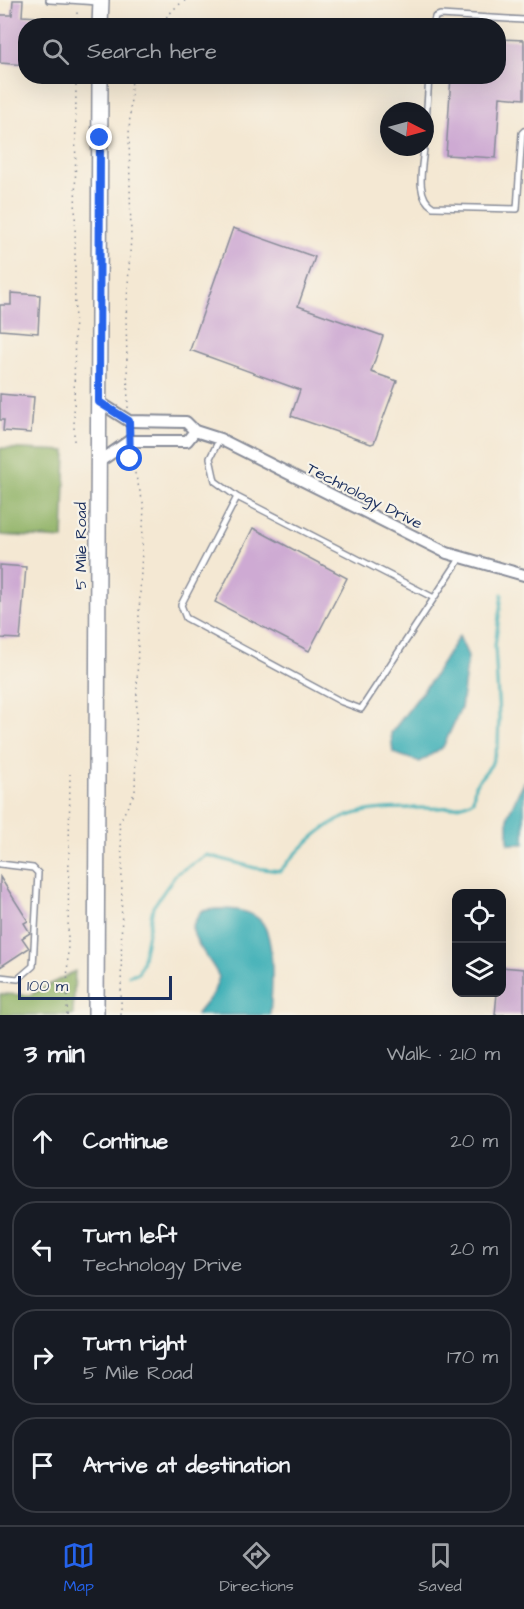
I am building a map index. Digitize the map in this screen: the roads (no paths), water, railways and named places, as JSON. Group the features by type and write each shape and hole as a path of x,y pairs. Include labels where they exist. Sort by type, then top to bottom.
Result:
{"street":[{"path":"100,18 101,1"},
{"name":"5 Mile Road","path":"96,1015 100,84"},
{"name":"Technology Drive","path":"99,402 129,421 186,422 195,431 220,439 447,553 524,575"},
{"path":"99,462 129,441 187,441 195,431"}],"lane":[{"path":"49,0 101,1"},
{"path":"435,18 440,15 490,18"},
{"path":"506,19 524,20"},
{"path":"427,102 428,84"},
{"path":"517,209 524,131"},
{"path":"424,156 422,196 433,207 524,210"},
{"path":"220,439 210,458 215,481 237,497 434,598"},
{"path":"237,497 182,605 186,618 342,702 361,709 461,557"},
{"path":"0,864 33,868 39,873 33,966 18,979 0,977"}],"water":[{"path":"459,636 468,656 461,708 443,747 420,762 393,753 391,733 432,679"},
{"path":"524,781 524,844 508,844 508,815"},
{"path":"216,909 245,912 260,920 265,928 269,938 272,965 270,1015 196,1015 213,994 219,977 196,940 192,927 201,911"}],"waterway":[{"path":"129,975 138,973 142,963 153,907 176,874 207,855 255,868 280,871 311,839 340,819 374,810 447,808 473,800 475,785 491,765 498,745 499,717 495,646 502,594"}]}
